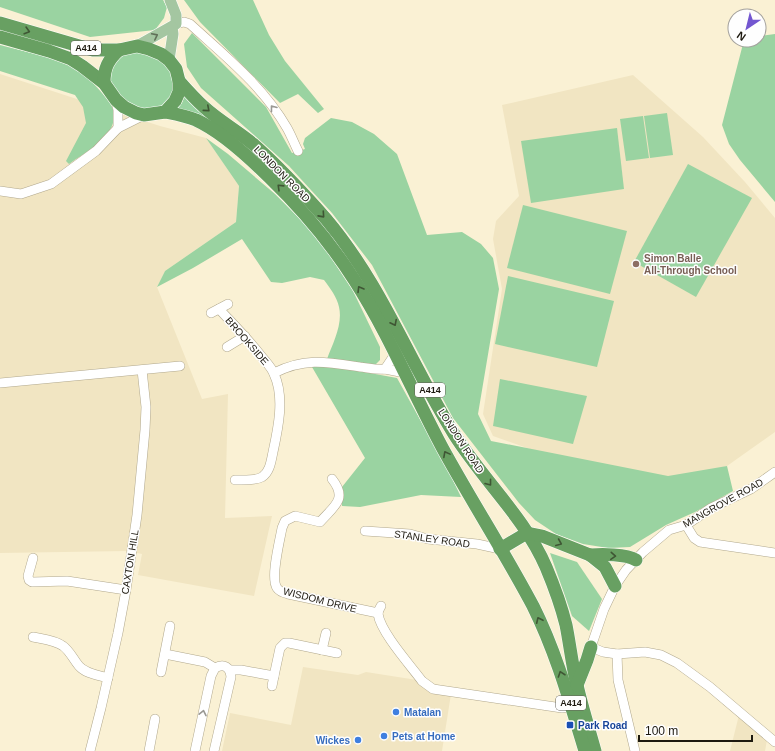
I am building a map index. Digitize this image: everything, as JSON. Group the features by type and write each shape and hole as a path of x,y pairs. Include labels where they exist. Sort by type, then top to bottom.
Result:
{"highway":[{"name":"A414","path":"0,23 93,50 119,50"},
{"name":"A414","path":"0,37 71,59 104,83"},
{"path":"137,46 149,48 169,60 176,69 179,81 179,92 175,101 165,112 144,115 130,110 116,100 104,83 104,74 106,65 110,58 119,50 137,46"},
{"name":"LONDON ROAD","path":"179,81 205,107 251,142 276,165 327,220 368,277 454,434 471,460 527,533 546,566 560,604 566,626 577,685 595,751"},
{"name":"LONDON ROAD","path":"165,112 196,120 214,131 260,167 291,198 316,227 356,282 378,320 447,456 533,606 555,656 585,751"},
{"path":"500,549 527,533 542,536 590,555 605,567 615,586"},
{"path":"590,555 624,556 631,557 636,560"},
{"path":"577,685 591,647"}],"main road":[{"path":"169,60 176,16 170,0"},
{"path":"137,46 174,25"}],"street":[{"path":"174,25 184,22 190,24 250,79 280,117 288,129 298,150"},
{"path":"116,100 118,110 118,128"},
{"path":"0,192 21,194 51,184 96,150 118,128 144,115"},
{"name":"BROOKSIDE","path":"228,304 215,311 246,336 274,373 278,391 279,415 278,431 269,468 263,477 258,479 235,480"},
{"path":"227,346 246,336"},
{"path":"385,369 395,354"},
{"name":"BROOKSIDE","path":"274,373 315,361 375,370 385,369 405,373"},
{"path":"0,384 180,366"},
{"name":"CAXTON HILL","path":"90,751 108,678 126,590 137,515 146,407 142,370"},
{"name":"MANGROVE ROAD","path":"591,647 604,609 615,586 636,560 655,541 669,530 686,525 712,508 751,489 775,472"},
{"name":"WISDOM DRIVE","path":"332,479 338,487 340,498 320,522 295,516 285,521 282,528 274,576 275,585 280,591 288,594 379,609 382,625 391,640 422,682 433,689 562,708 572,707"},
{"path":"686,525 694,538 700,542 775,553"},
{"name":"STANLEY ROAD","path":"364,531 410,534 428,539 482,545 500,549"},
{"path":"33,558 28,576 29,580 32,582 67,581 126,590"},
{"path":"161,672 170,626"},
{"path":"322,650 326,633"},
{"path":"32,637 63,645 79,666 85,671 108,678"},
{"path":"272,686 280,648 285,643 337,653"},
{"path":"591,647 604,652 617,654 645,652 661,655 677,663 710,687 775,742"},
{"path":"165,654 205,662 215,668"},
{"path":"617,654 618,680 635,751"},
{"path":"195,751 211,676 215,668 222,665 230,670 241,670 274,676"},
{"path":"214,751 231,676 230,670"},
{"path":"149,751 155,719"}],"shaded area":[{"path":"0,74 160,126 206,138 239,186 236,222 165,271 157,287 202,399 228,394 225,518 272,516 254,596 138,575 142,554 127,551 0,553"},
{"name":"Simon Balle All-Through School","path":"633,75 703,137 745,182 775,218 775,432 727,466 646,490 493,436 483,414 502,289 493,239 496,221 519,196 502,105"},
{"path":"303,667 358,675 366,672 417,680 451,694 442,751 222,751 230,713 291,725"},
{"path":"739,715 767,740 765,751 730,751"}],"green space":[{"path":"0,0 163,0 167,7 164,18 155,30 90,37 0,7"},
{"path":"184,0 253,0 269,35 285,61 324,109 318,113 298,94 280,103 200,22"},
{"path":"192,33 266,107 292,153 305,149 303,144 305,138 331,118 352,122 374,134 397,154 427,235 462,232 481,244 493,258 499,289 478,414 491,441 668,476 727,466 733,491 695,512 666,525 630,547 608,548 583,544 556,534 535,520 519,503 453,418 372,265 332,213 289,166 201,88 187,67 184,44"},
{"path":"775,34 775,202 740,160 729,144 722,125 742,48 767,48 767,35"},
{"path":"0,45 62,62 85,76 102,93 113,110 114,120 106,136 69,164 66,161 86,123 83,107 75,95 0,71"},
{"path":"137,52 159,59 169,68 175,89 166,104 160,107 142,109 135,107 120,98 110,79 114,62 125,54"},
{"path":"186,93 214,126 177,109 182,103"},
{"path":"667,113 673,155 650,158 644,116"},
{"path":"643,116 649,158 626,161 620,119"},
{"path":"617,128 624,189 531,203 521,141"},
{"path":"206,138 228,154 275,194 316,235 353,291 380,347 380,360 374,366 327,359 339,327 340,320 337,300 329,286 324,280 310,277 282,283 271,282 242,239 157,287 165,271 236,222 239,186"},
{"path":"688,164 752,198 696,297 634,262"},
{"path":"523,205 627,231 610,294 507,268"},
{"path":"508,276 614,301 597,367 495,344"},
{"path":"326,365 397,378 448,470 461,497 421,495 360,507 342,506 342,487 365,458 312,367"},
{"path":"500,379 587,396 573,444 493,426"},
{"path":"550,553 577,562 602,599 589,631 572,616"}],"place":[{"name":"Simon Balle All-Through School","path":"636,264"},
{"name":"Matalan","path":"396,712"},
{"name":"Park Road","path":"570,725"},
{"name":"Pets at Home","path":"384,736"},
{"name":"Wickes","path":"358,740"}]}
